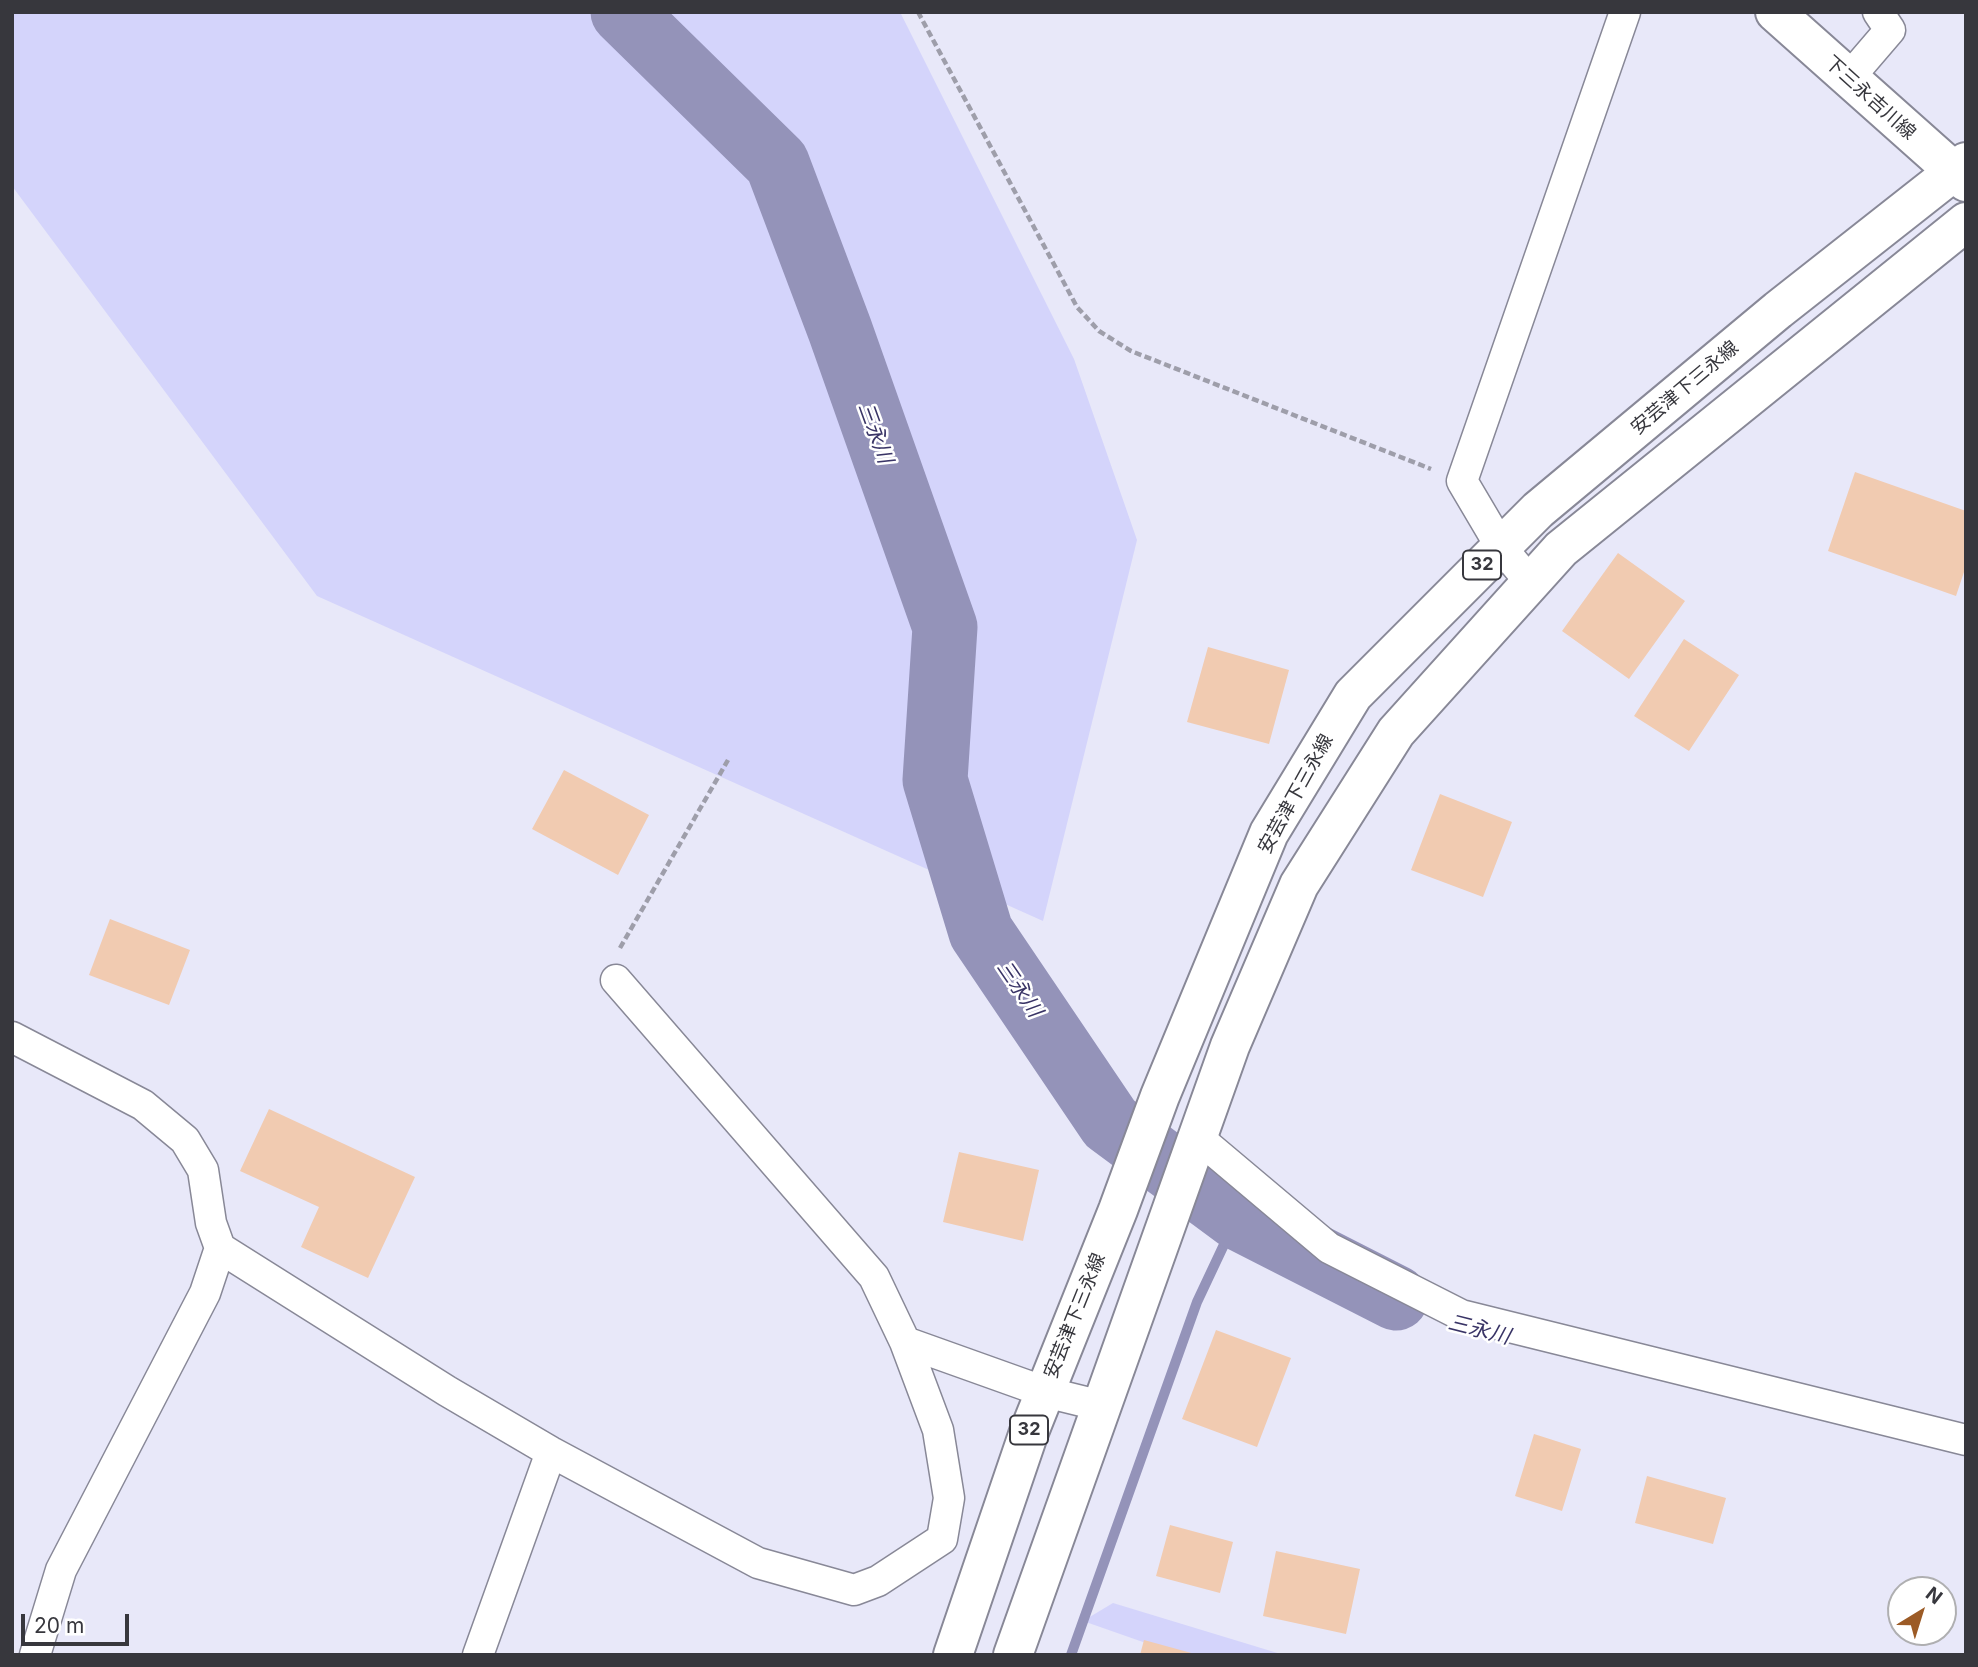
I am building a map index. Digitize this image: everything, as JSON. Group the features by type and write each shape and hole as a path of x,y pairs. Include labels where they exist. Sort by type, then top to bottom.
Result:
{"main road":[{"name":"下三永吉川線","path":"1775,12 1848,79 1962,172"},
{"name":"安芸津下三永線","path":"953,1655 1028,1432 1118,1210 1160,1096 1269,833 1353,695 1538,510 1757,327 1962,172"},
{"name":"32","path":"1013,1655 1230,1046 1299,886 1396,732 1561,549 1966,222"}],"street":[{"path":"1531,583 1501,547 1462,481 1625,12"},
{"path":"1848,79 1890,30 1878,12"},
{"path":"12,1037 26,1047 143,1105 185,1140 203,1170 211,1223 220,1248 447,1391 551,1452 758,1563 854,1590 878,1581 942,1539 949,1498 938,1430 905,1342 874,1277 616,980"},
{"path":"1196,1136 1329,1248 1461,1315 1966,1440"},
{"path":"35,1655 61,1570 205,1293 220,1248"},
{"path":"905,1342 1045,1392 1101,1406"},
{"path":"478,1655 551,1452"}],"path":[{"path":"918,12 1077,307 1099,331 1130,351 1462,481"},
{"path":"616,980 619,950 728,760"}],"shaded area":[{"path":"12,12 900,12 1074,359 1137,540 1043,921 317,596 12,186"},
{"path":"1113,1603 1284,1655 1180,1655 1083,1621"}],"building":[{"path":"1855,472 1966,511 1966,566 1956,596 1828,551"},
{"path":"1618,553 1685,601 1629,679 1562,631"},
{"path":"1684,639 1739,675 1689,751 1634,716"},
{"path":"1208,647 1289,670 1269,744 1187,722"},
{"path":"564,770 649,815 618,875 532,829"},
{"path":"1440,794 1512,822 1483,897 1411,870"},
{"path":"110,919 190,950 169,1005 89,975"},
{"path":"269,1109 415,1177 368,1278 301,1247 319,1207 240,1171"},
{"path":"959,1152 1039,1170 1023,1241 943,1222"},
{"path":"1216,1330 1291,1358 1257,1447 1182,1419"},
{"path":"1534,1434 1581,1449 1562,1511 1515,1496"},
{"path":"1647,1476 1726,1498 1713,1544 1635,1523"},
{"path":"1170,1525 1233,1542 1220,1593 1156,1576"},
{"path":"1276,1551 1360,1569 1346,1634 1263,1616"},
{"path":"1144,1640 1195,1654 1140,1655"}],"waterway":[{"name":"三永川","path":"623,12 777,163 840,330 945,627 935,780 981,932 1110,1123 1237,1217 1396,1298"},
{"path":"1071,1655 1197,1302 1237,1217"}]}
